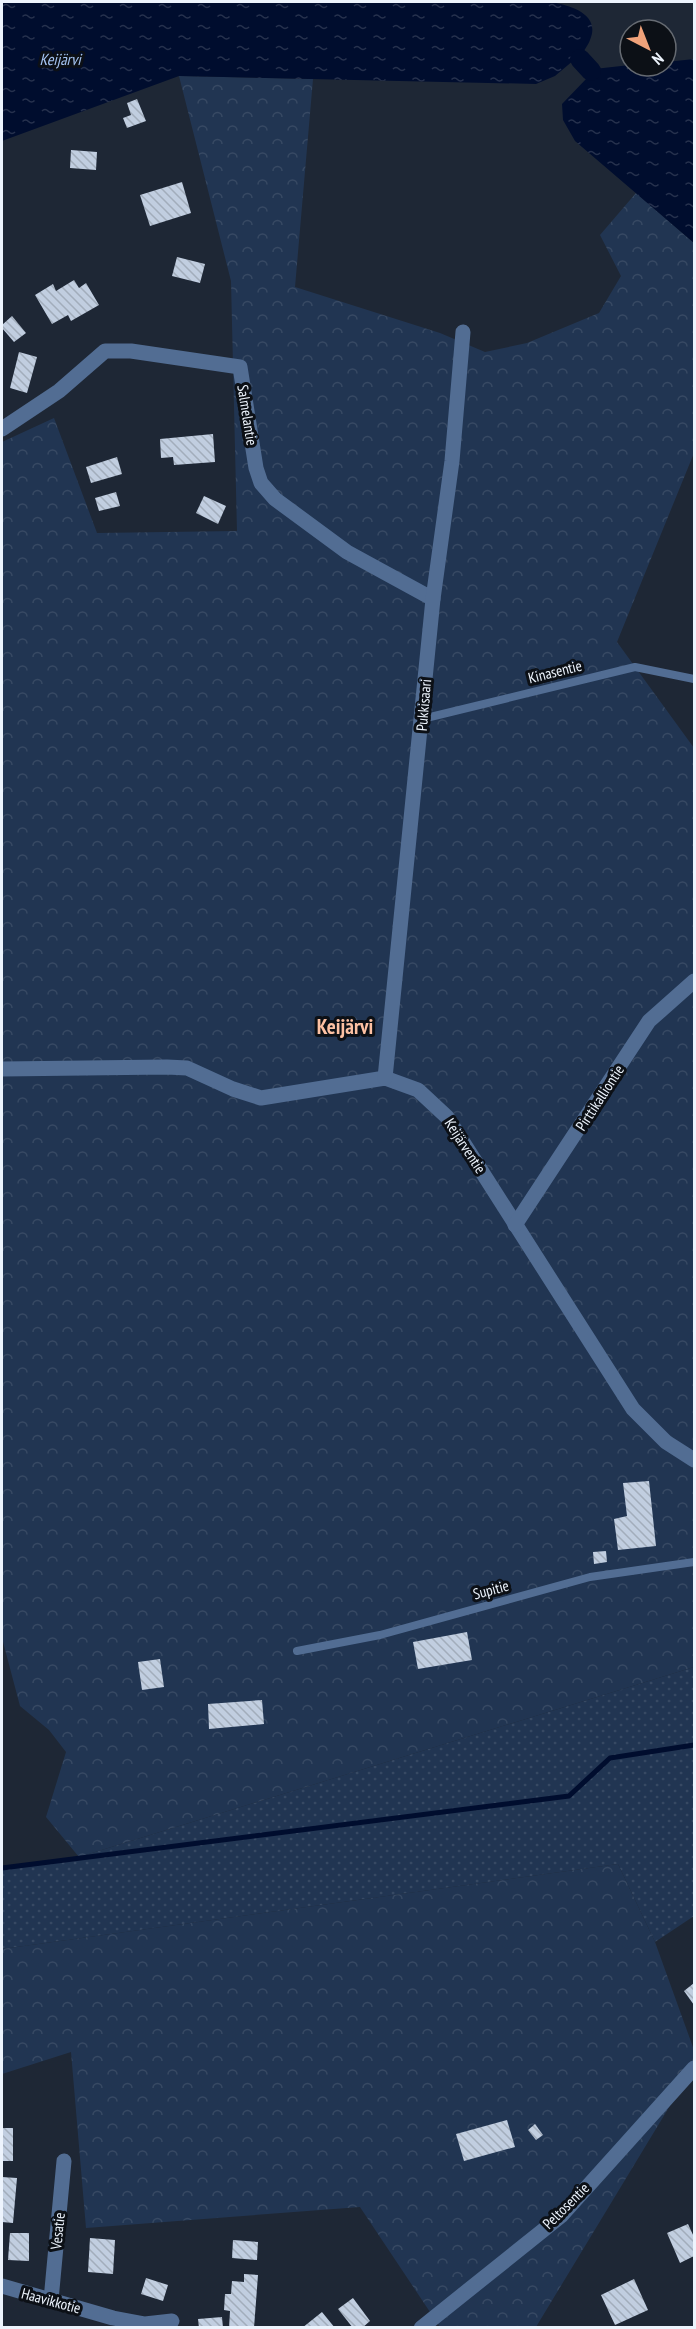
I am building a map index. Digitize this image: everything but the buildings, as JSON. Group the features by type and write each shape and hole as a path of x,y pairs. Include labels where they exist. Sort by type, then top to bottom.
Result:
{"street":[{"name":"Pukkisaari","path":"385,1078 423,719 433,599 452,460 463,332"},
{"name":"Salmelantie","path":"2,429 59,391 105,351 131,351 240,367 256,468 261,483 275,499 347,552 433,599"},
{"name":"Pirttikalliontie","path":"516,1225 649,1021 694,981"},
{"name":"Keijärventie","path":"2,1069 187,1068 233,1089 261,1098 385,1078 418,1090 447,1117 633,1409 666,1442 694,1460"},
{"name":"Peltosentie","path":"422,2328 561,2216 694,2068"},
{"name":"Vesatie","path":"51,2300 64,2161"},
{"name":"Haavikkotie","path":"2,2286 113,2318 145,2324 172,2321"}],"lane":[{"name":"Kinasentie","path":"423,719 635,667 694,679"},
{"name":"Supitie","path":"297,1651 380,1635 590,1577 694,1562"}],"green space":[{"path":"179,76 313,79 295,287 440,333 485,352 527,343 599,313 621,276 600,235 636,193 694,243 694,453 617,642 694,748 694,1667 79,1857 46,1817 66,1752 49,1730 20,1706 2,1638 2,442 54,418 97,533 237,531 231,281"},
{"path":"694,1667 694,1916 655,1942 618,1864 2,1949 2,1868 79,1857"},
{"path":"618,1864 655,1942 694,2050 694,2066 536,2327 440,2327 360,2207 86,2228 71,2052 2,2074 2,1949"}],"water":[{"name":"Keijärvi","path":"2,2 552,2 582,13 588,18 592,31 582,57 577,61 574,60 555,76 536,84 179,76 2,141"},
{"path":"694,59 694,243 575,141 563,120 562,104 594,69 618,66 618,78 678,78 678,61"}],"waterway":[{"path":"580,59 591,71"},
{"path":"2,1868 569,1796 610,1758 694,1745"}],"district":[{"name":"Keijärvi","path":"345,1027"}]}
